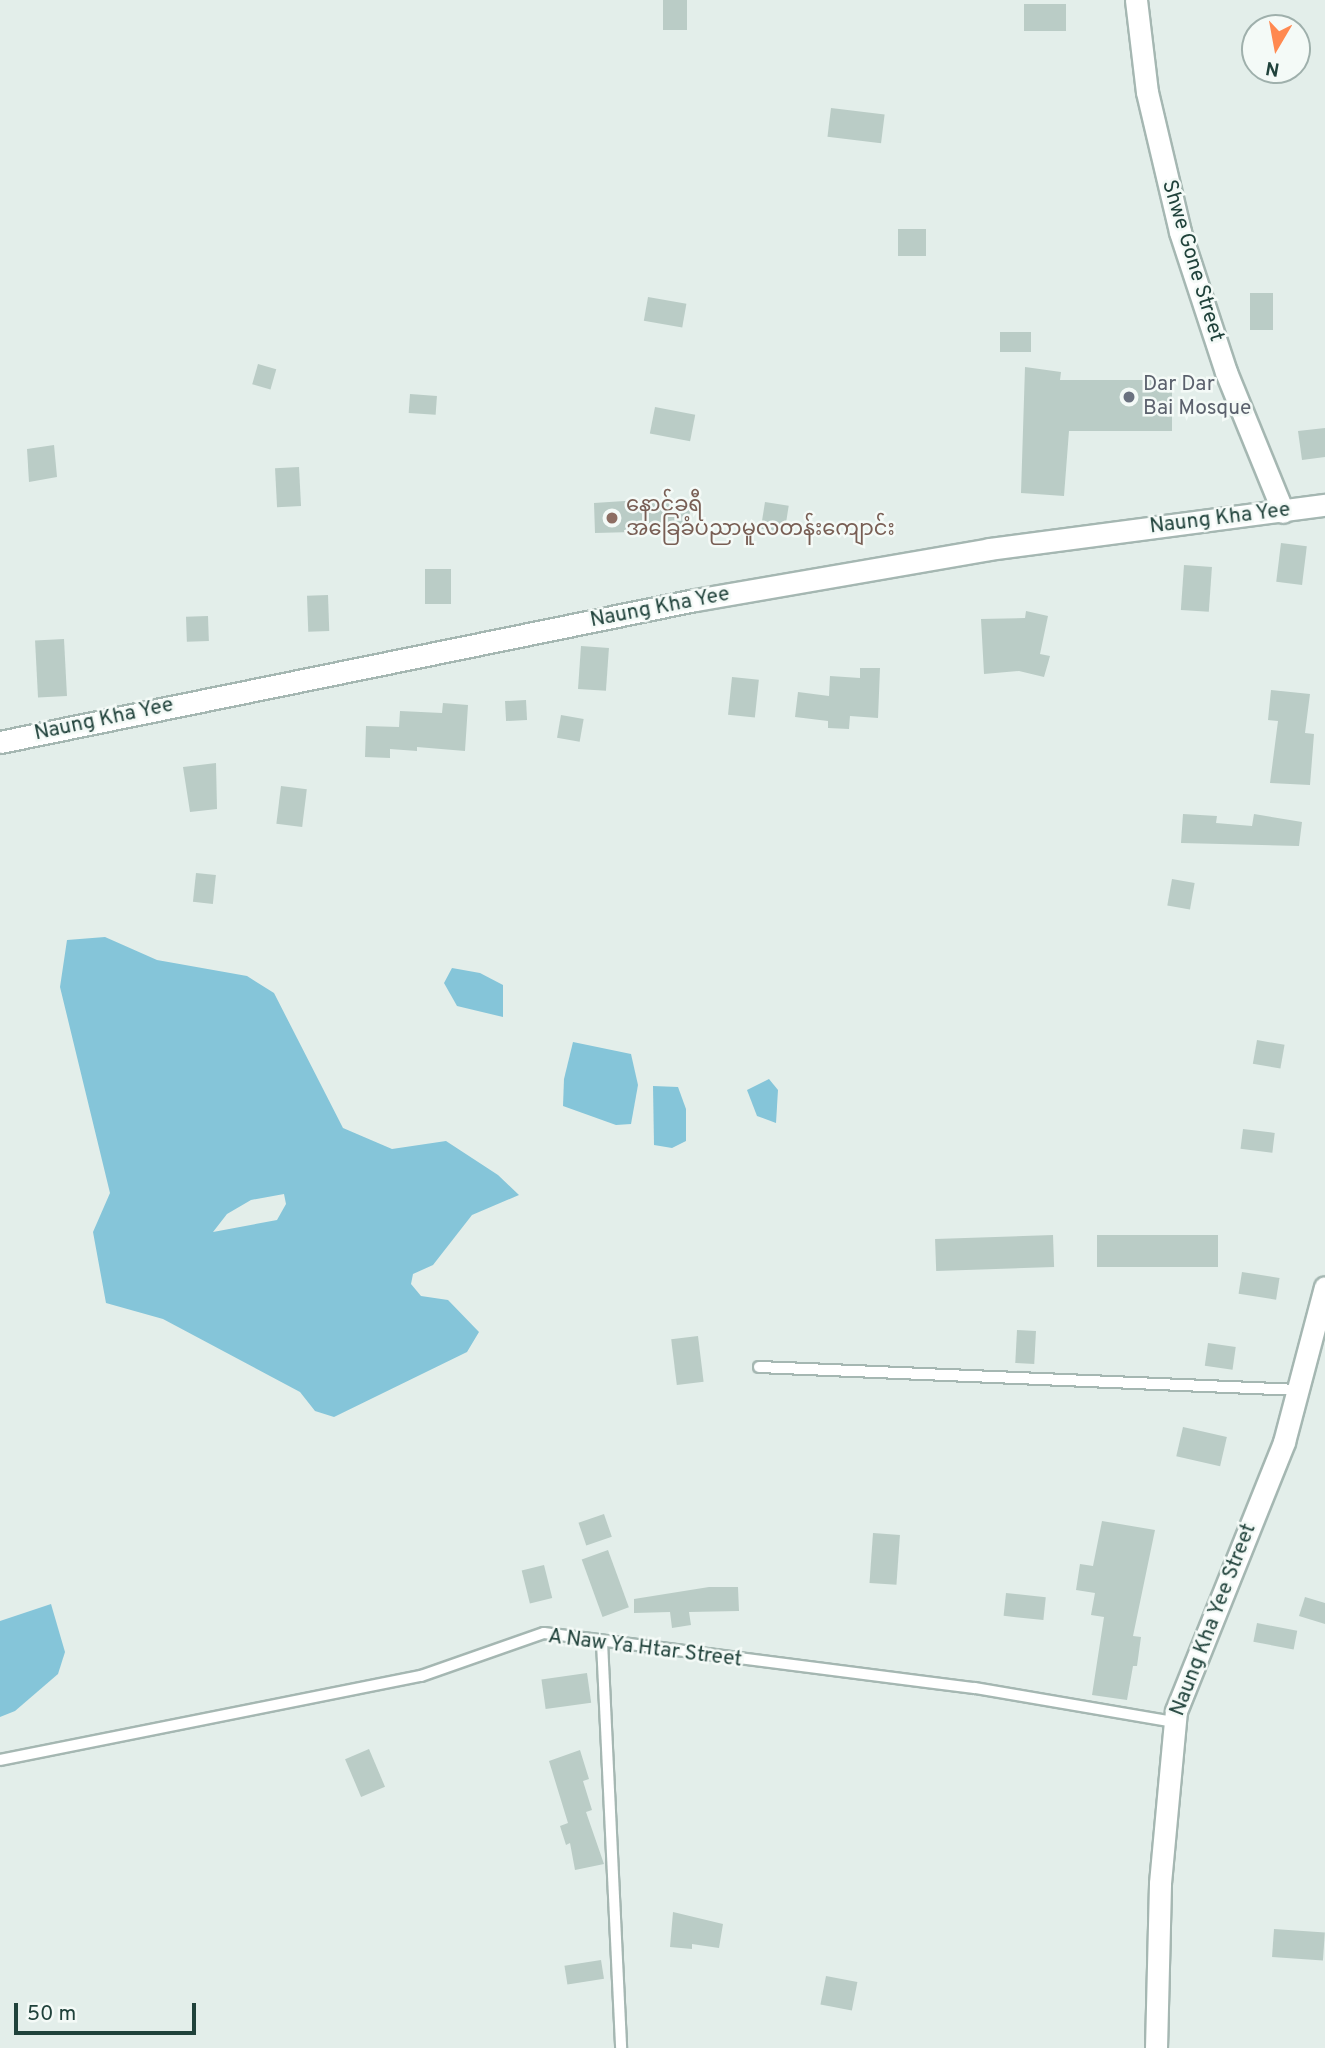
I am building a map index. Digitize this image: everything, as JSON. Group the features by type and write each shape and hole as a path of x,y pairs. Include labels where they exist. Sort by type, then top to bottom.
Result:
{"street":[{"name":"Shwe Gone Street","path":"1136,0 1147,92 1180,232 1226,372 1283,512"},
{"name":"Naung Kha Yee","path":"0,742 695,600 989,549 1325,505"},
{"name":"Naung Kha Yee Street","path":"1156,2048 1160,1882 1174,1723 1284,1442 1325,1287"}],"lane":[{"path":"759,1367 1299,1390"},
{"name":"A Naw Ya Htar Street","path":"0,1760 421,1676 544,1633 975,1688 1174,1723"},
{"path":"602,1642 621,2048"}],"water":[{"path":"105,937 157,960 247,976 274,993 343,1128 392,1149 446,1141 498,1175 519,1195 472,1215 433,1265 413,1274 411,1284 421,1296 448,1300 479,1332 467,1352 334,1417 315,1411 300,1392 163,1319 106,1303 93,1232 110,1193 60,987 67,940","holes":["284,1194 286,1204 277,1220 213,1232 227,1214 251,1200"]},
{"path":"452,968 480,973 503,985 503,1017 457,1006 444,983"},
{"path":"573,1042 631,1054 638,1085 631,1124 616,1125 563,1106 564,1079"},
{"path":"769,1079 778,1090 776,1123 757,1116 747,1090"},
{"path":"653,1086 678,1087 686,1109 686,1141 672,1148 654,1145"},
{"path":"51,1604 65,1652 58,1674 15,1711 0,1717 0,1621"}],"building":[{"path":"663,0 687,0 687,30 663,30"},
{"path":"1024,4 1066,4 1066,31 1024,31"},
{"path":"831,108 885,115 881,143 827,137"},
{"path":"898,229 926,229 926,256 898,256"},
{"path":"1250,293 1273,293 1273,330 1250,330"},
{"path":"648,297 686,304 682,327 644,321"},
{"path":"1000,332 1031,332 1031,352 1000,352"},
{"path":"258,364 276,369 270,389 252,384"},
{"path":"1025,367 1061,372 1060,380 1172,380 1172,431 1069,431 1064,496 1021,493"},
{"path":"410,394 437,396 436,415 409,413"},
{"path":"655,407 695,415 690,441 650,434"},
{"path":"1325,428 1325,457 1302,460 1298,431"},
{"path":"54,445 57,477 29,482 27,449"},
{"path":"299,467 301,506 277,507 275,468"},
{"path":"655,499 691,505 686,537 633,528 633,532 595,533 594,503"},
{"path":"765,502 789,506 784,532 761,529"},
{"path":"1281,543 1307,546 1302,585 1276,582"},
{"path":"1184,565 1212,567 1209,612 1181,610"},
{"path":"425,569 451,569 451,604 425,604"},
{"path":"328,595 329,631 308,632 307,596"},
{"path":"1026,611 1048,616 1040,654 1050,656 1044,677 1019,671 984,674 981,619 1025,618"},
{"path":"208,616 209,641 187,642 186,617"},
{"path":"64,639 67,696 38,697 35,641"},
{"path":"581,646 609,648 606,691 578,689"},
{"path":"860,668 880,668 878,718 850,716 849,729 828,728 828,721 795,717 798,692 829,696 830,676 860,678"},
{"path":"732,677 759,680 755,718 728,715"},
{"path":"1271,690 1310,694 1305,733 1314,734 1310,785 1270,783 1278,721 1268,720"},
{"path":"526,700 527,720 506,721 505,701"},
{"path":"443,703 468,705 465,751 417,747 417,751 390,749 390,758 365,757 366,726 399,727 400,711 442,713"},
{"path":"561,715 584,719 580,742 557,738"},
{"path":"216,763 217,809 190,812 183,767"},
{"path":"281,786 307,789 302,827 276,824"},
{"path":"1183,814 1217,816 1216,823 1252,826 1254,814 1302,822 1299,846 1181,843"},
{"path":"196,873 216,875 213,904 193,902"},
{"path":"1172,879 1195,883 1190,910 1167,906"},
{"path":"1257,1040 1285,1045 1280,1068 1253,1064"},
{"path":"1243,1129 1275,1133 1272,1153 1241,1149"},
{"path":"1053,1235 1054,1267 936,1271 935,1239"},
{"path":"1097,1235 1218,1235 1218,1267 1097,1267"},
{"path":"1242,1272 1280,1278 1276,1300 1239,1294"},
{"path":"1017,1330 1036,1331 1034,1364 1015,1363"},
{"path":"698,1336 704,1382 677,1385 671,1339"},
{"path":"1208,1343 1236,1347 1233,1370 1205,1366"},
{"path":"1183,1427 1227,1437 1220,1466 1176,1456"},
{"path":"604,1514 612,1537 586,1545 578,1523"},
{"path":"1102,1521 1155,1530 1133,1636 1141,1637 1137,1666 1133,1666 1127,1700 1092,1695 1104,1617 1091,1615 1095,1593 1076,1590 1080,1564 1093,1566"},
{"path":"873,1533 900,1535 896,1585 870,1583"},
{"path":"608,1550 629,1607 603,1617 582,1560"},
{"path":"544,1565 552,1598 530,1604 522,1571"},
{"path":"709,1587 738,1587 739,1611 689,1612 691,1625 672,1628 670,1612 634,1613 634,1599"},
{"path":"1006,1593 1046,1597 1043,1620 1004,1616"},
{"path":"1305,1597 1325,1603 1325,1624 1299,1616"},
{"path":"1257,1623 1297,1631 1294,1649 1253,1642"},
{"path":"587,1673 591,1703 546,1709 541,1679"},
{"path":"369,1749 385,1787 361,1797 345,1759"},
{"path":"580,1750 589,1779 583,1781 592,1810 586,1812 604,1864 575,1870 570,1843 566,1845 560,1826 568,1823 549,1761"},
{"path":"673,1912 723,1924 719,1948 692,1944 692,1949 670,1947"},
{"path":"1274,1929 1325,1933 1323,1960 1272,1957"},
{"path":"601,1960 604,1979 567,1985 564,1966"},
{"path":"826,1976 857,1982 852,2011 820,2004"}],"place":[{"name":"Dar Dar Bai Mosque","path":"1129,397"},
{"name":"နောင်ခရီ အခြေခံပညာမူလတန်းကျောင်း","path":"612,518"}]}
